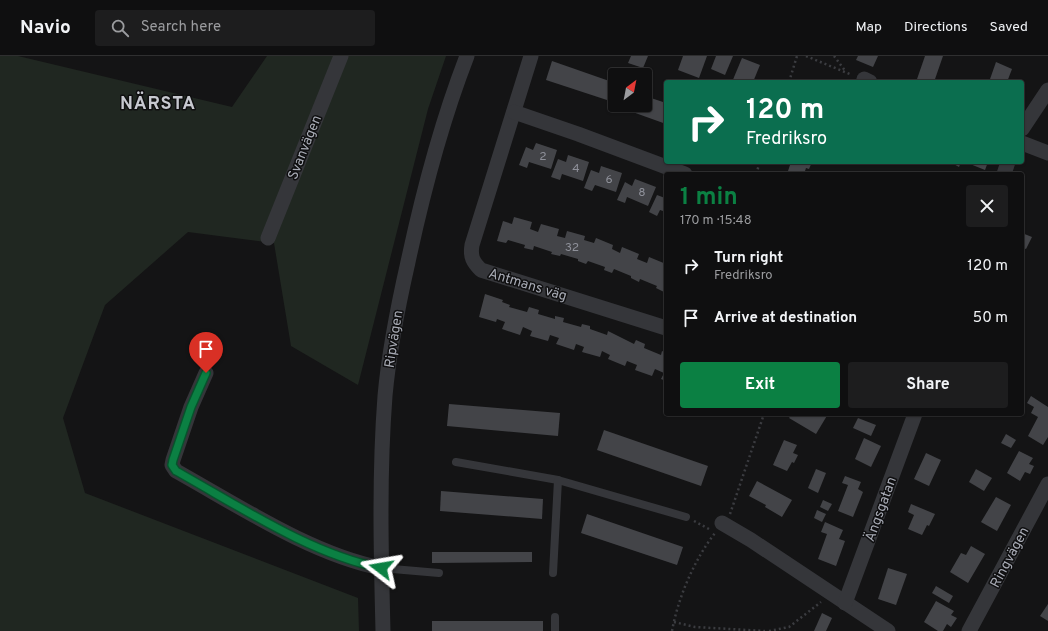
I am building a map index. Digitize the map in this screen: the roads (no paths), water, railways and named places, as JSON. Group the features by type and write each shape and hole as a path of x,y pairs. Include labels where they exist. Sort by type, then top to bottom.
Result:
{"street":[{"name":"Svanvägen","path":"268,238 341,56"},
{"name":"Ripvägen","path":"383,631 381,568 381,454 385,394 391,349 402,288 436,145 467,56"},
{"name":"Antmans väg","path":"531,56 472,245 471,254 473,262 481,270 664,327"},
{"path":"1024,126 1048,90"},
{"path":"514,112 585,136 680,172"},
{"path":"1024,144 1048,153"},
{"path":"206,373 191,407 173,460 172,465 176,471 295,537 328,552 381,568"},
{"name":"Ängsgatan","path":"845,603 914,416"},
{"name":"Ringvägen","path":"969,631 1048,484"},
{"path":"719,528 751,540 888,631"}],"lane":[{"path":"456,462 558,480 686,517"},
{"path":"553,573 558,480"},
{"path":"381,568 439,573"},
{"path":"555,617 555,631"}],"district":[{"name":"NÄRSTA","path":"158,103"}]}
